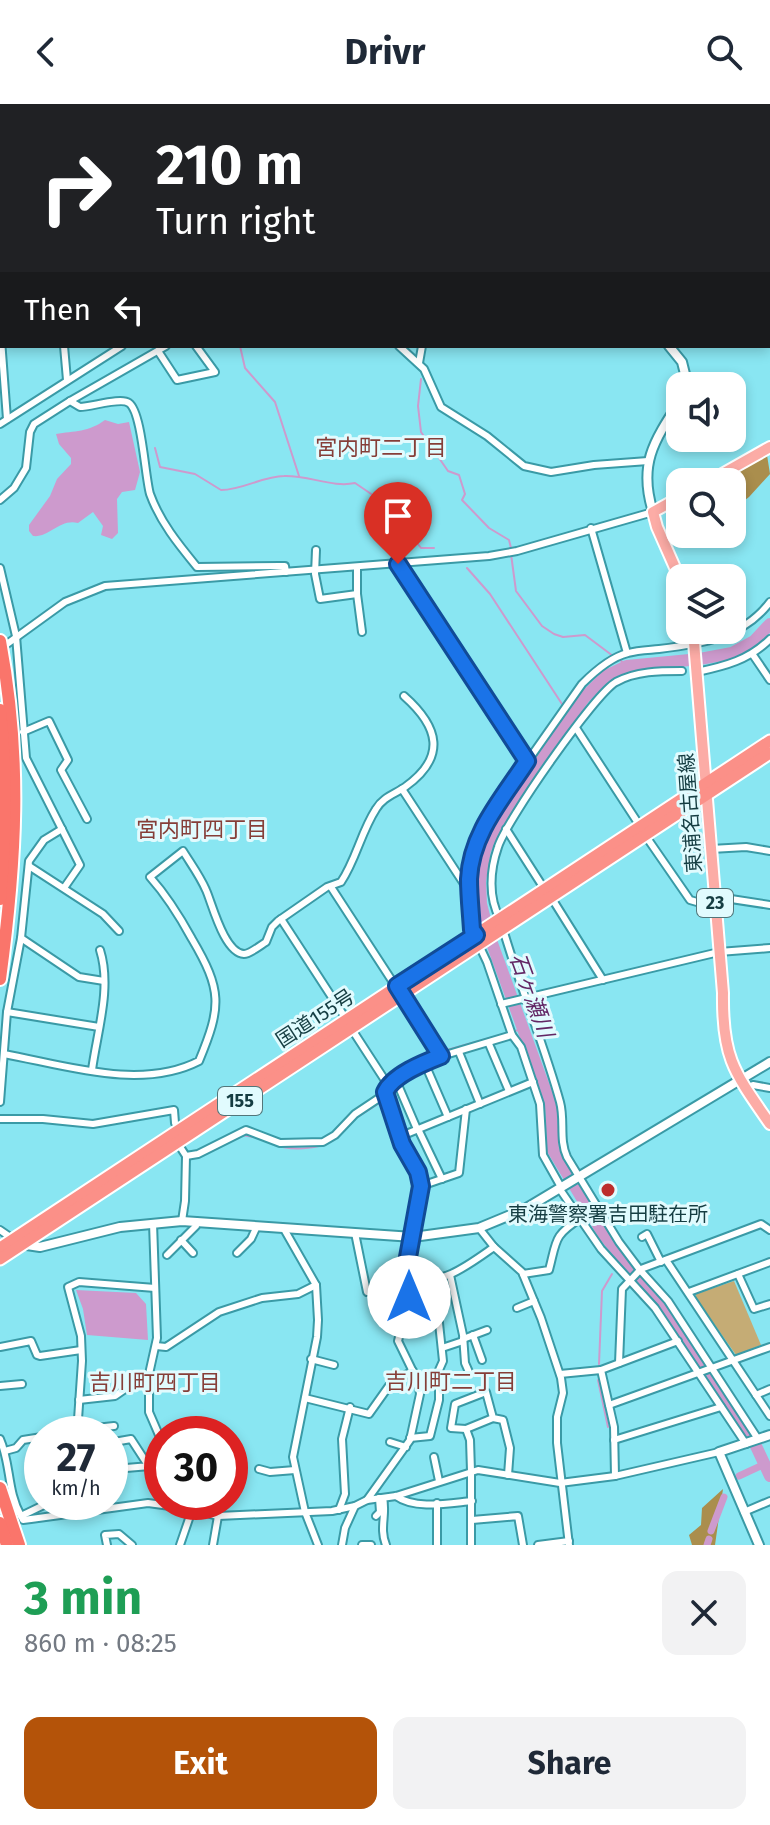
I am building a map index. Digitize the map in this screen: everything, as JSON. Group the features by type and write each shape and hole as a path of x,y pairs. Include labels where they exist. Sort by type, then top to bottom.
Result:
{"highway":[{"path":"0,979 14,862 16,806 13,731 4,642"},
{"path":"0,710 6,820 0,899"},
{"name":"国道155号","path":"0,1259 17,1242 643,831 770,741"},
{"name":"国道155号","path":"706,789 770,753"},
{"name":"国道155号","path":"0,1248 17,1242"},
{"path":"0,1488 19,1545"},
{"path":"4,1503 14,1514 25,1545"},
{"path":"1,1526 6,1545"}],"main road":[{"path":"733,468 770,447"},
{"path":"666,505 653,512 673,564"},
{"name":"東浦名古屋線","path":"695,646 724,1040 742,1083 770,1124"}],"street":[{"path":"64,348 67,380"},
{"path":"0,424 119,348"},
{"path":"0,500 14,488 26,468 30,432 34,424 163,348"},
{"path":"158,351 177,380 215,372 197,348"},
{"path":"401,348 419,363 444,410 533,470 551,472 648,461"},
{"path":"419,363 422,348"},
{"path":"671,348 682,362 684,372"},
{"path":"2,367 7,419"},
{"path":"70,401 80,407 123,401 131,405 138,426 150,493 167,530 197,567 285,566 286,572"},
{"path":"4,642 65,602 105,586 398,564 517,551 653,512 647,493 648,461 666,422"},
{"path":"591,528 627,653"},
{"path":"316,550 320,599 357,594"},
{"path":"398,564 527,761"},
{"path":"357,567 362,632"},
{"path":"0,568 16,636 26,758 80,865 64,888"},
{"path":"746,1444 655,1308 601,1249 560,1188 542,1150 543,1118 533,1082 472,930 470,893 471,866 482,830 582,684 598,669 627,653 695,646 748,626 770,602"},
{"path":"697,671 738,662 753,655 770,639"},
{"path":"753,655 770,680"},
{"path":"682,671 640,674 616,682 597,699 506,829 497,850 491,890 559,1098 565,1152 609,1228 668,1301 758,1439"},
{"path":"4,1054 140,1075 186,1067 199,1061 211,1033 216,1004 215,984 209,965 182,920 150,877 183,851 207,892 216,921 229,942 245,954 266,942 272,927 281,919 343,879 376,807 420,772 435,751 428,722 404,696"},
{"path":"23,732 49,721 51,723 68,760 61,770 87,819"},
{"path":"576,728 690,900 715,899 770,905"},
{"path":"402,789 470,893"},
{"path":"0,1102 7,1012 21,938 29,866 44,840 62,829"},
{"path":"506,829 601,972 603,980"},
{"path":"711,849 746,847 770,851"},
{"path":"29,866 103,914 119,931"},
{"path":"331,887 441,1056"},
{"path":"281,919 387,1089 399,1137 418,1172 421,1186 406,1268 409,1297 398,1341 420,1394 406,1447 367,1500"},
{"path":"21,938 79,977 104,981"},
{"path":"501,1004 719,952 770,948"},
{"path":"92,1070 104,981 104,961 100,950"},
{"path":"7,1012 99,1027"},
{"path":"186,1156 198,1154 246,1130 280,1143 323,1142 387,1089 395,1078 441,1056 512,1035"},
{"path":"489,1044 509,1091"},
{"path":"459,1052 480,1104"},
{"path":"0,1230 17,1242 40,1247 107,1230 182,1221 413,1237 479,1228 525,1209 742,1083 770,1062"},
{"path":"425,1064 448,1117"},
{"path":"395,1078 442,1179"},
{"path":"399,1137 533,1082"},
{"path":"742,1083 770,1088"},
{"path":"421,1186 459,1173 466,1109"},
{"path":"0,1119 93,1124 174,1110 178,1136 186,1156 182,1221"},
{"path":"523,1274 548,1271 560,1231 581,1218"},
{"path":"167,1255 196,1226 196,1221"},
{"path":"151,1416 149,1376 156,1346 153,1223"},
{"path":"619,1363 622,1289 640,1270 761,1224 770,1230"},
{"path":"237,1253 251,1239 257,1226"},
{"path":"479,1228 523,1274 560,1374 563,1393 557,1417 560,1483 569,1543 538,1545"},
{"path":"284,1229 316,1285 318,1320 294,1445 295,1470 305,1512 318,1545"},
{"path":"355,1233 367,1292"},
{"path":"642,1237 647,1234 652,1240 770,1416"},
{"path":"181,1240 193,1253"},
{"path":"409,1280 428,1282 450,1275 494,1247"},
{"path":"689,1292 770,1262"},
{"path":"738,1274 754,1309 770,1304"},
{"path":"450,1275 463,1340 462,1349 469,1372"},
{"path":"78,1416 81,1350 76,1310 68,1287 79,1282 155,1288"},
{"path":"156,1346 166,1347 219,1312 262,1298 298,1294 316,1285"},
{"path":"410,1438 430,1436 439,1400 438,1373 443,1361 435,1285"},
{"path":"517,1308 534,1301"},
{"path":"442,1348 487,1330"},
{"path":"473,1335 482,1360"},
{"path":"0,1347 31,1341 40,1356 81,1350"},
{"path":"560,1374 601,1370 678,1341"},
{"path":"609,1405 770,1347"},
{"path":"311,1359 334,1365"},
{"path":"601,1370 614,1440 615,1476"},
{"path":"305,1398 369,1414 391,1383 413,1371"},
{"path":"79,1400 115,1396 149,1376"},
{"path":"0,1386 22,1384"},
{"path":"756,1395 770,1389"},
{"path":"493,1418 486,1392 455,1404 451,1428 466,1429 493,1418 503,1420 510,1448 508,1475"},
{"path":"339,1510 345,1494 342,1439 350,1407"},
{"path":"614,1440 721,1407"},
{"path":"466,1429 470,1440 471,1545"},
{"path":"248,1515 339,1510 478,1470 560,1483 615,1476 719,1452 770,1435"},
{"path":"0,1439 8,1461 7,1471 15,1506 23,1520 144,1504"},
{"path":"131,1439 150,1466 114,1469 114,1442 131,1439"},
{"path":"5,1451 16,1448 24,1440"},
{"path":"390,1442 406,1447"},
{"path":"719,1452 759,1545"},
{"path":"434,1457 439,1481"},
{"path":"259,1469 270,1472 295,1470"},
{"path":"396,1496 405,1501 472,1501"},
{"path":"376,1516 380,1512 381,1498"},
{"path":"381,1498 385,1507 381,1531 386,1545"},
{"path":"744,1512 770,1501"},
{"path":"437,1503 437,1545"},
{"path":"342,1545 345,1528 355,1506"},
{"path":"472,1520 518,1516 523,1545"},
{"path":"180,1545 184,1520"},
{"path":"213,1545 217,1520"},
{"path":"107,1545 105,1535 119,1534 132,1545"},
{"path":"362,1545 371,1545"}],"shaded area":[{"path":"105,420 118,424 129,422 140,472 135,490 122,492 117,499 118,533 112,539 101,535 103,526 93,512 78,523 66,523 33,536 29,525 50,496 57,479 71,464 71,458 59,444 56,434 87,429"},
{"path":"756,454 767,455 770,474 746,499 746,468 734,468"},
{"path":"734,1281 761,1345 736,1355 696,1298 696,1294"},
{"path":"76,1290 136,1293 146,1304 148,1340 87,1335"},
{"path":"723,1489 715,1545 692,1545 689,1535 701,1525 702,1508"}],"waterway":[{"path":"240,348 245,368 275,402 299,476"},
{"path":"421,379 418,406 421,432 448,471 459,475 465,494 462,500 489,528 509,540 511,548"},
{"path":"155,448 160,467 195,474 221,490 284,476 338,484 355,483 383,502 395,522 408,531 421,548 434,548"},
{"path":"511,554 516,591 542,626 563,637 585,635 613,656"},
{"path":"467,568 490,594 562,704 573,714"},
{"name":"石ヶ瀬川","path":"770,624 754,641 732,653 627,666 606,676 584,698 502,816 485,850 480,881 481,904 489,935 551,1106 553,1150 604,1235 674,1320 755,1444 770,1476"},
{"path":"619,659 627,666"},
{"path":"392,1075 433,1054 522,1029"},
{"path":"356,1118 381,1102"},
{"path":"272,1143 289,1148 308,1148 327,1143 340,1134"},
{"path":"242,1135 259,1138"},
{"name":"石ヶ瀬川","path":"620,1264 623,1259"},
{"path":"599,1364 602,1291 612,1274"},
{"path":"598,1380 608,1427"},
{"path":"739,1476 765,1464"},
{"path":"711,1531 724,1497"},
{"path":"707,1545 709,1539"}],"place":[{"name":"東海警察署吉田駐在所","path":"608,1190"}],"district":[{"name":"宮内町二丁目","path":"381,447"},
{"name":"宮内町四丁目","path":"202,829"},
{"name":"吉川町二丁目","path":"451,1381"},
{"name":"吉川町四丁目","path":"155,1382"}],"route":[{"path":"398,564 527,761 489,816 477,844 469,878 472,930 476,935 397,986 441,1056 399,1075 385,1092 402,1144 418,1172 421,1186 406,1268 410,1282 409,1297"}]}
